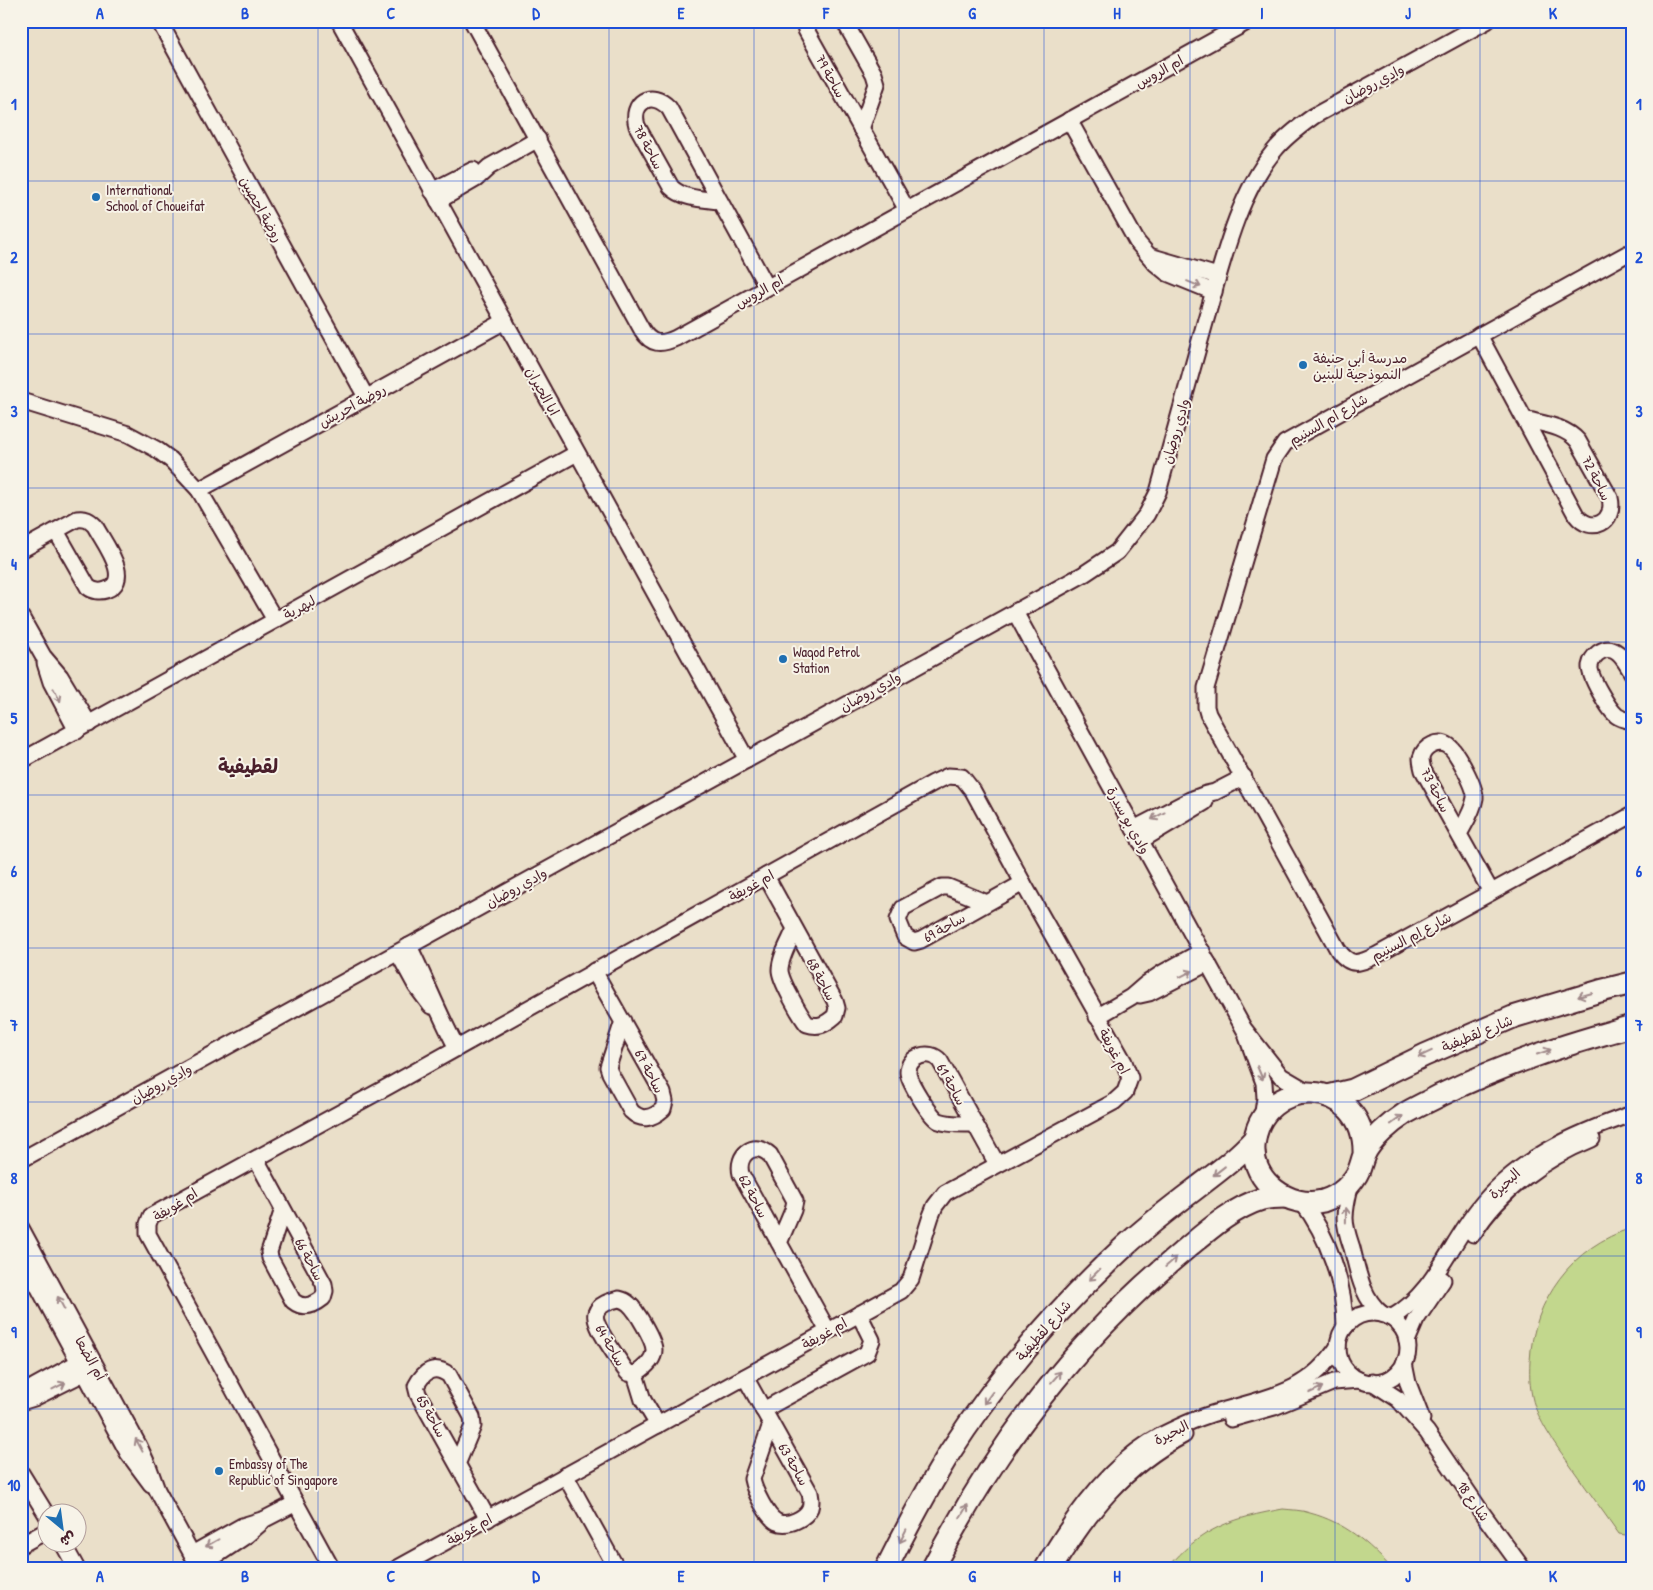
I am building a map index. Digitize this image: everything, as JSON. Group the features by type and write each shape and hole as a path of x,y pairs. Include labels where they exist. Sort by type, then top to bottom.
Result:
{"street":[{"name":"روضة احصين","path":"159,21 366,396"},
{"name":"ابا الحيران","path":"339,21 747,760"},
{"name":"ام الروس","path":"472,21 642,330 650,340 661,344 1248,22"},
{"name":"ساحة 79","path":"804,21 806,30 906,210"},
{"path":"844,21 874,74 877,84 861,129"},
{"name":"وادي روضان","path":"21,1160 1084,574 1118,552 1147,514 1158,492 1218,276 1244,200 1274,150 1294,130 1314,116 1487,21"},
{"name":"ساحة 78","path":"720,201 684,196 671,187 637,126 635,118 637,109 642,103 650,98 656,98 663,101 669,108 767,286"},
{"path":"1069,120 1137,242 1167,273 1214,292"},
{"path":"435,196 476,179 489,167 538,139"},
{"name":"شارع ام السنيم","path":"1632,252 1292,438 1280,449 1274,459 1206,688 1205,698 1208,714 1338,950 1346,960 1356,963 1372,957 1632,815"},
{"path":"1148,255 1172,264 1218,276"},
{"name":"روضة احريش","path":"199,490 366,396 505,321"},
{"name":"ساحة 72","path":"1479,335 1524,419 1582,522 1596,525 1606,519 1612,505 1610,498 1578,441 1571,433 1563,429 1524,419"},
{"path":"21,401 128,434 171,460 199,490 274,620"},
{"name":"لبهرية","path":"21,761 576,453"},
{"path":"21,550 77,519 84,518 90,521 117,567 118,577 116,583 103,591 97,591 88,587 56,531"},
{"name":"وادي بو سدرة","path":"1014,612 1244,1029 1264,1083 1265,1098 1258,1129"},
{"path":"23,622 43,656 60,676 83,727"},
{"path":"1632,673 1623,658 1617,652 1610,649 1596,654 1590,668 1591,675 1610,709 1618,716 1632,721"},
{"name":"ساحة 73","path":"1459,834 1473,806 1475,797 1473,787 1453,750 1448,745 1442,743 1435,744 1423,752 1421,760 1422,770 1491,892"},
{"name":"ام غويفة","path":"332,1569 147,1229 149,1220 156,1212 256,1159 934,783 953,775 962,777 968,783 1129,1074 1130,1082 1125,1092 1114,1102 996,1164 941,1196 933,1210 918,1262 907,1285 901,1291 396,1569"},
{"path":"1137,835 1195,809 1208,800 1215,792 1244,777"},
{"name":"ساحة 68","path":"766,876 835,1001 837,1008 835,1016 822,1025 815,1027 807,1024 782,979 780,971 795,929"},
{"name":"ساحة 69","path":"987,903 948,887 942,887 902,908 898,920 905,937 914,942 921,940 1023,884"},
{"path":"404,950 416,986 439,1015 457,1048"},
{"name":"ام غويفة","path":"1097,1017 1131,997 1149,993 1205,957"},
{"name":"ساحة 67","path":"594,971 623,1021 664,1093 665,1101 663,1108 650,1118 644,1119 636,1116 631,1111 610,1073 609,1061 623,1021"},
{"name":"شارع لقطيفية","path":"1319,1094 1354,1090 1425,1054 1513,1017 1588,994 1632,984"},
{"path":"1364,1155 1363,1136 1356,1119 1344,1105 1319,1094 1299,1094 1288,1097 1278,1103 1258,1129 1254,1148 1258,1168 1269,1185 1294,1200 1321,1230 1330,1253 1345,1313 1344,1327 1338,1340 1338,1354 1343,1367 1348,1372 1366,1381 1387,1379 1394,1375 1404,1364 1407,1349 1404,1332 1398,1324 1372,1303 1364,1288 1345,1219 1346,1203 1351,1183 1359,1170 1364,1155 1379,1134 1407,1112 1478,1077 1566,1044 1632,1026"},
{"name":"وادي بو سدرة","path":"1244,1029 1281,1076 1319,1094"},
{"name":"ساحة 61","path":"974,1124 942,1122 931,1115 910,1078 908,1070 915,1059 928,1054 936,1055 974,1124 996,1164"},
{"name":"البحيرة","path":"1386,1316 1407,1308 1420,1295 1464,1238 1522,1179 1596,1132 1632,1114"},
{"name":"البحيرة","path":"1596,1132 1632,1125"},
{"name":"شارع لقطيفية","path":"886,1569 922,1499 951,1452 979,1411 1033,1340 1062,1307 1126,1245 1237,1156 1258,1129"},
{"name":"ساحة 62","path":"779,1243 795,1201 770,1155 765,1151 752,1149 743,1155 740,1160 741,1174 779,1243 828,1331"},
{"name":"ساحة 66","path":"256,1159 324,1284 323,1298 306,1307 299,1306 293,1301 270,1258 270,1247 283,1209"},
{"path":"932,1569 958,1520 1006,1443 1053,1381 1112,1316 1170,1262 1229,1216 1262,1199 1318,1201 1334,1196 1351,1183"},
{"name":"أم الضعا","path":"21,1228 128,1453 157,1490 197,1563"},
{"name":"البحيرة","path":"1407,1341 1416,1320 1464,1238"},
{"path":"1330,1253 1351,1246"},
{"name":"أم الضعا","path":"21,1255 86,1364"},
{"path":"1341,1294 1364,1288"},
{"name":"ساحة 64","path":"619,1299 626,1301 632,1306 652,1341 654,1350 652,1357 645,1367 636,1374 628,1374 598,1327 595,1318 596,1312 609,1301 619,1299"},
{"path":"1344,1327 1362,1315 1372,1313 1386,1316"},
{"path":"763,1410 867,1353 872,1340 860,1314"},
{"name":"البحيرة","path":"1042,1569 1077,1524 1145,1458 1205,1421 1271,1397 1305,1382 1323,1366 1338,1347"},
{"path":"21,1395 35,1386 86,1364"},
{"path":"21,1402 34,1398 86,1364"},
{"name":"شارع 18","path":"1404,1364 1408,1383 1427,1432"},
{"name":"ساحة 65","path":"458,1462 473,1426 472,1417 449,1375 435,1369 426,1372 420,1378 416,1386 418,1394 458,1462 488,1519"},
{"name":"ساحة 64","path":"636,1374 643,1400 658,1425"},
{"name":"ساحة 63","path":"745,1377 810,1493 812,1501 810,1508 804,1516 784,1524 779,1523 770,1515 752,1479 771,1424"},
{"name":"البحيرة","path":"1205,1421 1274,1407 1334,1382 1366,1381"},
{"name":"شارع 18","path":"1366,1381 1398,1399 1427,1432 1523,1569"},
{"path":"21,1474 39,1502"},
{"path":"565,1475 617,1569"},
{"path":"197,1563 247,1535 265,1519 296,1503"},
{"name":"البحيرة","path":"1054,1569 1077,1524"},
{"path":"21,1545 38,1536"},
{"path":"68,1552 77,1569"}],"green space":[{"path":"1632,1228 1632,1536 1619,1534 1552,1439 1533,1402 1530,1361 1539,1317 1548,1297 1560,1278 1574,1262 1591,1248 1611,1236"},
{"path":"1283,1509 1307,1512 1345,1528 1365,1542 1392,1569 1167,1569 1179,1555 1205,1534 1248,1516"}],"place":[{"name":"International School of Choueifat","path":"96,197"},
{"name":"مدرسة أبي حنيفة النموذجية للبنين","path":"1303,365"},
{"name":"Waqod Petrol Station","path":"783,659"},
{"name":"Embassy of The Republic of Singapore","path":"219,1471"}],"district":[{"name":"لقطيفية","path":"248,766"}]}
